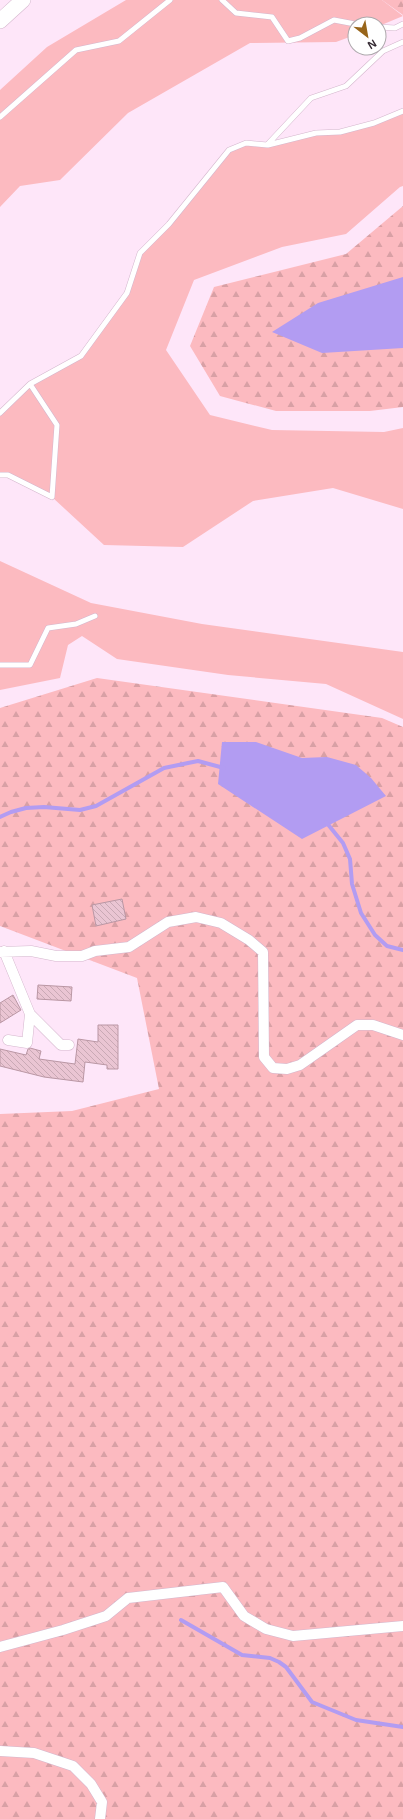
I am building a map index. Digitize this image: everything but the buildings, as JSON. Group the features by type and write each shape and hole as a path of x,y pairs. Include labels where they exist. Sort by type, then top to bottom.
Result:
{"street":[{"path":"0,21 24,0"},
{"path":"69,1045 61,1045 30,1014 2,952 31,951 56,956 82,956 95,951 129,947 168,922 196,917 221,923 249,940 263,952 264,1057 273,1068 287,1069 300,1065 357,1025 373,1025 403,1035"},
{"path":"8,1040 27,1043 30,1014"},
{"path":"0,1647 63,1630 106,1616 128,1598 223,1587 244,1616 266,1629 293,1636 403,1626"},
{"path":"0,1751 34,1753 73,1766 91,1784 102,1802 100,1819"}],"lane":[{"path":"0,117 76,50 119,41 170,0"},
{"path":"222,0 236,13 272,17 288,41 300,38 334,20 347,22"},
{"path":"387,28 395,28 403,24"},
{"path":"267,145 311,98 346,86 383,51 403,42"},
{"path":"0,413 30,384 81,356 127,293 140,253 169,224 228,150 246,143 267,145 316,133 340,132 374,123 403,111"},
{"path":"0,475 8,475 52,497 57,425 30,384"},
{"path":"0,666 30,665 48,628 76,624 95,616"}],"green space":[{"path":"126,0 382,0 403,16 387,23 387,16 347,16 347,38 336,42 250,43 128,113 60,180 20,186 0,207 0,90 47,47"},
{"path":"382,0 403,0 403,15"},
{"path":"403,111 403,186 346,234 282,247 194,280 166,350 210,415 272,430 384,432 403,428 403,509 333,488 253,501 183,547 104,545 52,497 8,475 0,475 0,413 30,384 81,356 127,293 140,253 169,224 229,150 246,143 267,145 316,133 340,132"},
{"path":"403,206 403,407 370,411 276,411 220,396 190,346 214,287 346,254"},
{"path":"0,561 91,603 202,624 403,652 403,719 326,684 228,675 117,659 82,636 68,645 60,678 0,690"},
{"path":"97,678 382,718 403,727 403,1819 0,1819 0,1114 72,1111 159,1089 137,978 0,926 0,708"}],"shaded area":[{"path":"403,277 403,348 322,353 272,332 318,303"},
{"path":"222,742 256,742 302,758 327,757 356,765 371,778 386,796 302,839 218,784"}],"waterway":[{"path":"0,817 26,808 44,807 80,810 96,806 164,768 198,761 224,768"},
{"path":"326,822 343,843 350,859 352,884 361,913 375,935 387,946 403,950"},
{"path":"181,1620 242,1655 270,1658 279,1662 286,1667 312,1702 356,1720 403,1727"}]}
